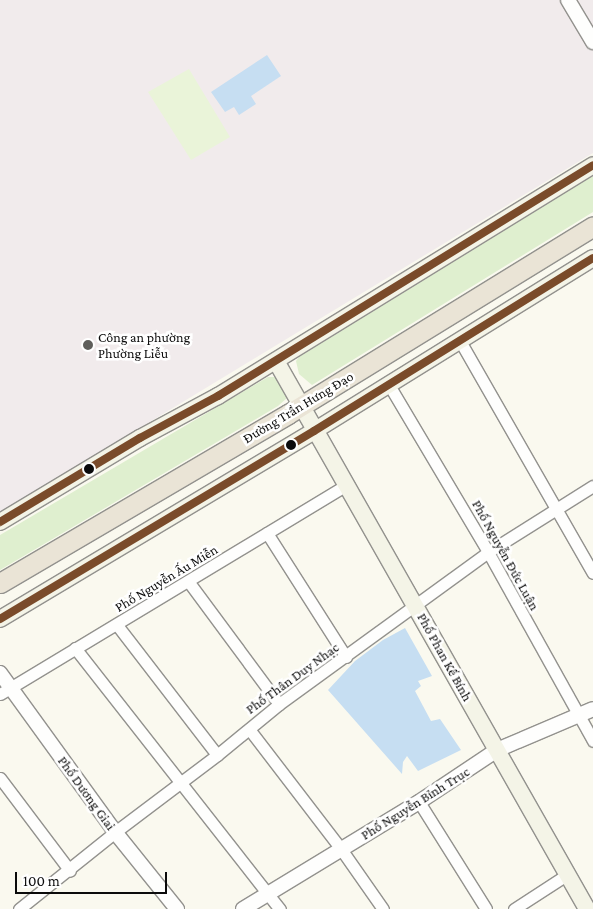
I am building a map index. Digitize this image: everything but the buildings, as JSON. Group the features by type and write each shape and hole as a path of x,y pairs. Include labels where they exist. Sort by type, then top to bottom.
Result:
{"highway":[{"name":"Đường Trần Hưng Đạo","path":"0,583 302,405 593,226"}],"main road":[{"path":"0,522 140,438 218,396 593,165"},
{"name":"Đường Trần Hưng Đạo","path":"0,619 314,432 593,258"},
{"name":"Phố Phan Kế Bính","path":"276,361 302,405 314,432 416,605 497,750 590,909"}],"street":[{"path":"568,0 593,42"},
{"path":"460,340 593,573"},
{"name":"Phố Nguyễn Đức Luận","path":"389,385 488,552 593,741"},
{"name":"Phố Nguyễn Ấu Miễn","path":"5,691 346,485"},
{"name":"Phố Thân Duy Nhạc","path":"19,909 70,871 115,832 217,755 280,704 488,552 593,486"},
{"path":"267,534 346,657"},
{"path":"188,582 280,704"},
{"path":"117,625 217,755"},
{"path":"75,648 280,909"},
{"name":"Phố Dương Giai","path":"0,674 5,691 177,909"},
{"name":"Phố Nguyễn Bỉnh Trục","path":"244,909 419,802 497,750 593,709"},
{"path":"249,729 341,849 383,909"},
{"path":"0,778 70,871"},
{"path":"419,802 486,909"},
{"path":"514,909 568,874"}],"shaded area":[{"path":"0,0 593,0 593,153 0,513"}],"green space":[{"path":"189,69 230,137 191,160 148,92"},
{"path":"593,176 593,212 312,385 299,374 296,361 299,357"},
{"path":"268,377 275,377 279,381 287,398 278,406 0,570 0,535"}],"water":[{"path":"267,55 281,76 251,96 256,104 239,115 234,107 225,112 211,92"},
{"path":"405,628 432,676 418,681 421,686 415,691 431,721 440,719 461,750 418,771 407,756 403,762 402,774 328,690 355,661 383,640"}],"transit line":[{"path":"0,522 140,438 218,396 593,165"},
{"path":"0,619 314,431 593,258"}],"place":[{"name":"Công an phường Phường Liễu","path":"88,345"}]}
